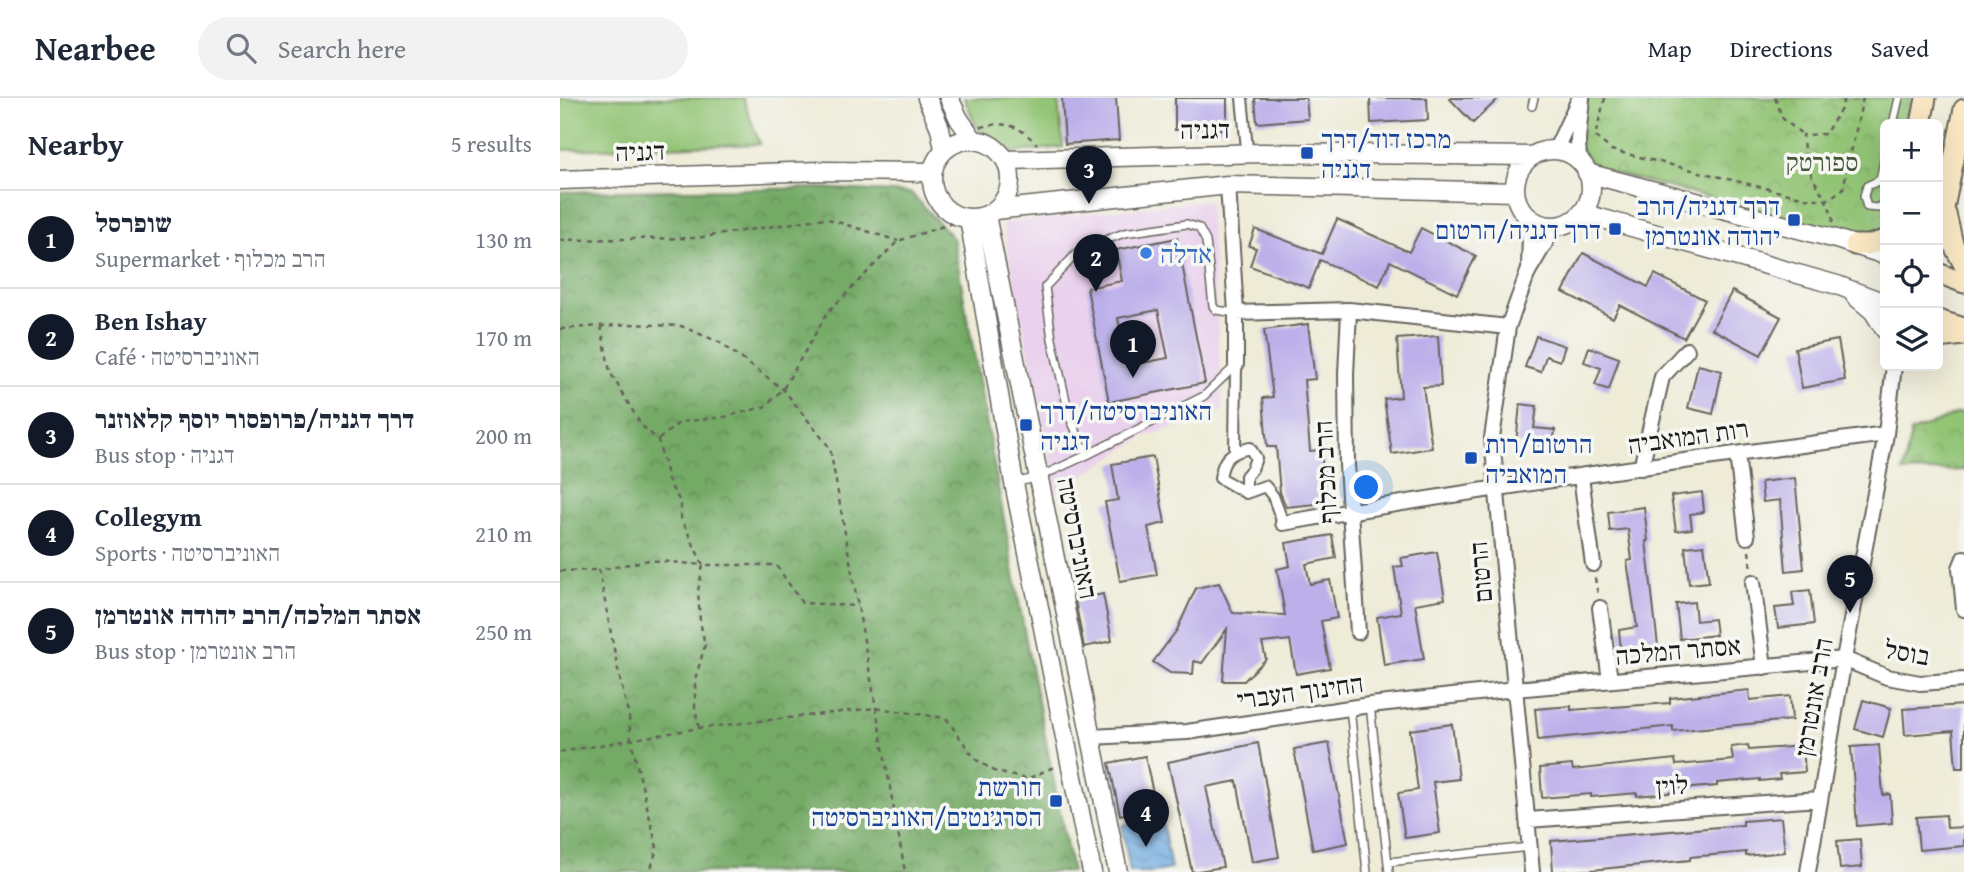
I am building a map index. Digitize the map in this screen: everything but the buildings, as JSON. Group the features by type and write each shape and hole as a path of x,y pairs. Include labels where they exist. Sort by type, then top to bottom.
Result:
{"main road":[{"path":"1922,119 1926,98"},
{"path":"1943,209 1964,109"},
{"path":"1944,203 1953,244 1964,265"},
{"path":"1855,245 1880,241"},
{"path":"1943,275 1964,283"},
{"path":"1943,322 1964,328"},
{"path":"1943,337 1964,335"}],"street":[{"path":"927,98 940,128 944,149"},
{"path":"949,98 973,139"},
{"path":"1242,98 1247,149"},
{"path":"1555,150 1581,98"},
{"path":"1581,98 1578,139 1583,167 1590,189 1589,198 1582,212 1567,224 1540,224 1525,214 1518,202 1515,192 1516,178 1522,166 1533,156 1555,150 1572,156 1583,167 1880,253"},
{"path":"983,214 1004,200 1010,173 997,149 973,139 959,141 944,149 932,172 932,186 937,198 945,209 957,216 983,214 1228,185 1515,192"},
{"name":"דגניה","path":"1005,160 1262,153 1533,156"},
{"name":"דגניה","path":"560,180 821,171 932,172"},
{"path":"1228,185 1236,313 1235,451"},
{"path":"1582,212 1837,285 1880,301"},
{"name":"האוניברסיטה","path":"983,214 1118,872"},
{"name":"האוניברסיטה","path":"983,214 1014,483 1092,872"},
{"name":"הרטום","path":"1525,214 1530,236 1528,272"},
{"name":"הרטום","path":"1532,872 1492,438 1508,327 1528,272 1558,226"},
{"path":"1837,285 1873,311 1880,322"},
{"path":"1236,313 1349,310 1508,327"},
{"name":"הרב מכלוף","path":"1349,310 1346,374 1347,466 1358,632"},
{"path":"1641,468 1662,377 1687,350"},
{"name":"הרב אונטרמן","path":"1808,872 1886,434 1893,371"},
{"name":"רות המואביה","path":"1283,523 1497,489 1886,434"},
{"path":"1250,449 1256,458 1246,476 1246,493 1220,478 1222,464 1235,451 1250,449"},
{"path":"1737,454 1748,537"},
{"path":"1581,477 1593,564"},
{"path":"1246,493 1265,486 1273,496 1283,523"},
{"path":"1964,558 1959,568 1964,609"},
{"path":"1753,582 1764,667"},
{"path":"1600,608 1610,680"},
{"name":"אסתר המלכה","path":"1515,689 1844,660"},
{"name":"בוסל","path":"1844,660 1887,677 1920,683 1964,680"},
{"name":"החינוך העברי","path":"1091,737 1187,732 1370,705 1515,689"},
{"name":"לוין","path":"1528,820 1820,799"}],"lane":[{"path":"1894,119 1899,98"},
{"path":"1880,180 1867,186 1864,196 1867,207 1880,206"},
{"path":"1087,455 1069,418 1052,339 1045,287 1079,251 1124,233 1187,224 1199,228 1206,241 1213,306 1216,310 1236,313"},
{"path":"1014,483 1039,477 1204,396 1236,365"},
{"path":"1370,705 1389,872"},
{"path":"1350,708 1367,872"},
{"path":"1388,862 1530,847"}],"path":[{"path":"1605,98 1595,136 1611,150 1805,198 1828,200 1843,190 1863,98"},
{"path":"1775,98 1783,119 1803,135 1825,134 1841,109 1844,98"},
{"path":"1803,135 1808,167 1828,200 1836,239"},
{"path":"659,440 680,422 724,417 764,407 783,389 828,312 898,242 983,214"},
{"path":"560,240 697,238 825,218 898,242"},
{"path":"560,329 629,324 681,326 719,342 783,389 830,448 905,872"},
{"path":"601,326 610,372 641,425 659,440 669,483 681,503 681,518 703,565 698,591 705,645 695,680 695,707 699,728"},
{"path":"1748,537 1753,582"},
{"path":"560,571 599,570 649,561 703,565 776,565 802,603 858,606"},
{"path":"1593,564 1600,608"},
{"path":"599,570 629,717 631,740 657,848 650,872"},
{"path":"560,752 699,728 876,708 946,718 975,759 996,772 1027,779 1069,759"}],"shaded area":[{"path":"1209,200 1223,411 1143,437 1057,492 1002,223"}],"green space":[{"path":"560,98 743,98 760,144 560,150"},
{"path":"964,98 1058,98 1063,147 1010,153 978,129"},
{"name":"ספורטק","path":"1587,98 1910,98 1906,119 1880,119 1880,229 1863,236 1596,169 1575,142"},
{"path":"820,188 911,193 953,238 1028,651 1072,872 560,872 560,192"},
{"path":"1964,413 1964,470 1903,472 1911,432"}],"water":[{"path":"1162,819 1171,869 1130,872 1122,825"}],"place":[{"name":"מרכז דוד/דרך דגניה","path":"1307,153"},
{"name":"דרך דגניה/פרופסור יוסף קלאוזנר","path":"1089,204"},
{"name":"דרך דגניה/הרב יהודה אונטרמן","path":"1794,220"},
{"name":"דרך דגניה/הרטום","path":"1615,229"},
{"name":"אדלה","path":"1146,253"},
{"name":"Ben Ishay","path":"1096,292"},
{"name":"שופרסל","path":"1133,378"},
{"name":"האוניברסיטה/דרך דגניה","path":"1026,425"},
{"name":"הרטום/רות המואביה","path":"1471,458"},
{"name":"אסתר המלכה/הרב יהודה אונטרמן","path":"1850,613"},
{"name":"חורשת הסרג׳נטים/האוניברסיטה","path":"1056,801"},
{"name":"Collegym","path":"1146,847"}]}
